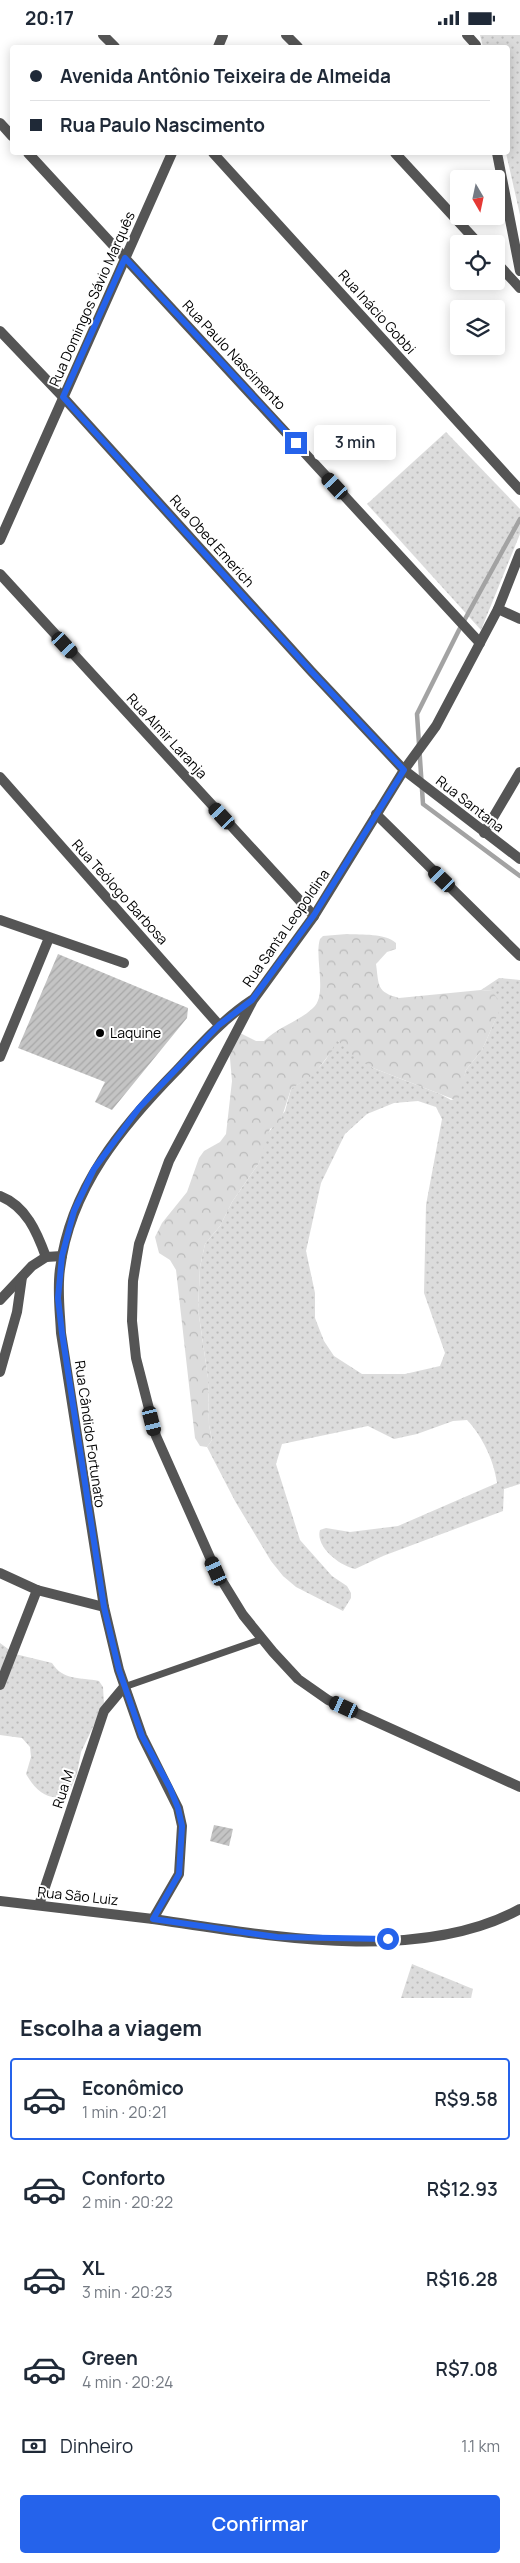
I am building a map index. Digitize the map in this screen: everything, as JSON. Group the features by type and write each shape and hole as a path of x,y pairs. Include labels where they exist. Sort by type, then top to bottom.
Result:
{"street":[{"path":"103,35 113,45"},
{"path":"286,35 296,45"},
{"path":"467,35 476,43"},
{"path":"0,123 10,134"},
{"name":"Rua Paulo Nascimento","path":"30,155 480,643"},
{"name":"Rua Domingos Sávio Marquês","path":"0,540 171,155"},
{"name":"Rua Inácio Gobbi","path":"215,155 520,490"},
{"path":"397,155 471,235"},
{"path":"497,155 520,271"},
{"path":"505,272 520,288"},
{"name":"Rua Obed Emerich","path":"0,331 63,397 404,770"},
{"name":"Rua Santa Leopoldina","path":"520,553 498,609 436,726 404,770 314,915 252,1000 169,1161 139,1244 133,1281 132,1321 136,1358 156,1436 216,1571 243,1615 262,1639 298,1679 328,1700 520,1787"},
{"name":"Rua Almir Laranja","path":"0,574 314,915"},
{"path":"498,609 520,619"},
{"name":"Rua Santana","path":"404,770 520,859"},
{"path":"484,833 520,771"},
{"name":"Rua Teólogo Barbosa","path":"0,777 219,1025"},
{"path":"376,814 520,956"},
{"path":"0,921 124,963"},
{"path":"0,1057 49,938"},
{"name":"Rua Cândido Fortunato","path":"153,1919 179,1874 182,1826 178,1808 142,1736 124,1687 104,1607 62,1333 58,1298 62,1256 74,1211 94,1169 139,1108 219,1025 252,1000"},
{"path":"0,1197 9,1200 22,1211 33,1225 46,1257"},
{"path":"0,1300 22,1277 46,1257 62,1256"},
{"path":"0,1372 17,1312 22,1277"},
{"path":"0,1573 37,1590 104,1607"},
{"path":"0,1685 37,1590"},
{"name":"Rua M","path":"39,1905 104,1711 124,1687"},
{"name":"Rua São Luiz","path":"0,1901 153,1919 277,1937 369,1940 425,1938 466,1931 498,1921 520,1909"}],"lane":[{"path":"124,1687 262,1639"}],"green space":[{"path":"480,35 520,35 520,215 506,155 510,155 510,45 482,45"},
{"path":"446,432 520,509 520,534 481,630 367,504"},
{"path":"347,934 380,936 396,943 396,949 387,952 376,964 380,987 392,996 399,998 481,990 492,991 502,1005 482,1050 466,1070 458,1101 373,1068 357,1059 338,1041 335,1041 332,1051 314,1074 291,1089 280,1123 270,1129 259,1163 232,1202 220,1226 205,1244 200,1267 198,1309 208,1378 209,1425 212,1440 207,1447 200,1446 195,1438 176,1270 170,1260 159,1253 155,1237 162,1223 187,1192 199,1158 204,1151 220,1142 226,1134 232,1081 229,1047 240,1033 256,1041 264,1041 313,1008 320,994 318,956 320,939 323,936"},
{"path":"499,978 520,980 520,1484 504,1489 503,1511 383,1556 355,1569 342,1564 330,1555 321,1543 320,1530 326,1528 350,1532 398,1526 497,1483 490,1457 482,1441 467,1420 453,1421 417,1434 394,1439 368,1426 282,1444 276,1464 300,1540 332,1576 347,1586 351,1593 351,1598 343,1611 296,1587 283,1576 271,1561 235,1501 207,1447 212,1440 209,1425 208,1378 198,1309 200,1267 205,1244 220,1226 232,1202 259,1163 265,1137 285,1111 291,1089 318,1069 328,1057 334,1041 338,1041 373,1068 451,1100 457,1098 466,1070 482,1050 496,1018 492,991 481,990","holes":["418,1101 436,1107 442,1119 426,1205 424,1293 445,1353 440,1366 405,1374 362,1374 334,1356 324,1341 315,1318 315,1293 306,1251 321,1183 345,1134 367,1114 394,1103"]},
{"path":"0,1643 15,1654 52,1663 56,1669 67,1676 99,1681 103,1687 104,1704 81,1752 77,1774 67,1796 48,1796 38,1790 26,1774 31,1757 30,1747 22,1738 0,1735"},
{"path":"412,1964 473,1989 471,1998 401,1998"}],"building":[{"name":"Laquine","path":"58,954 188,1008 187,1018 112,1110 95,1102 105,1082 18,1048"},
{"path":"214,1825 233,1829 229,1846 210,1841"}],"waterway":[{"path":"520,519 459,630 417,714 423,804 520,876"}],"place":[{"name":"Laquine","path":"100,1033"}],"route":[{"path":"296,443 125,258 63,397 311,671 404,770 314,915 252,1000 219,1025 139,1108 94,1169 74,1211 62,1256 58,1298 92,1539 104,1607 124,1687 146,1745 170,1788 178,1808 182,1826 182,1853 179,1874 172,1891 153,1919 277,1937 388,1939"}]}
